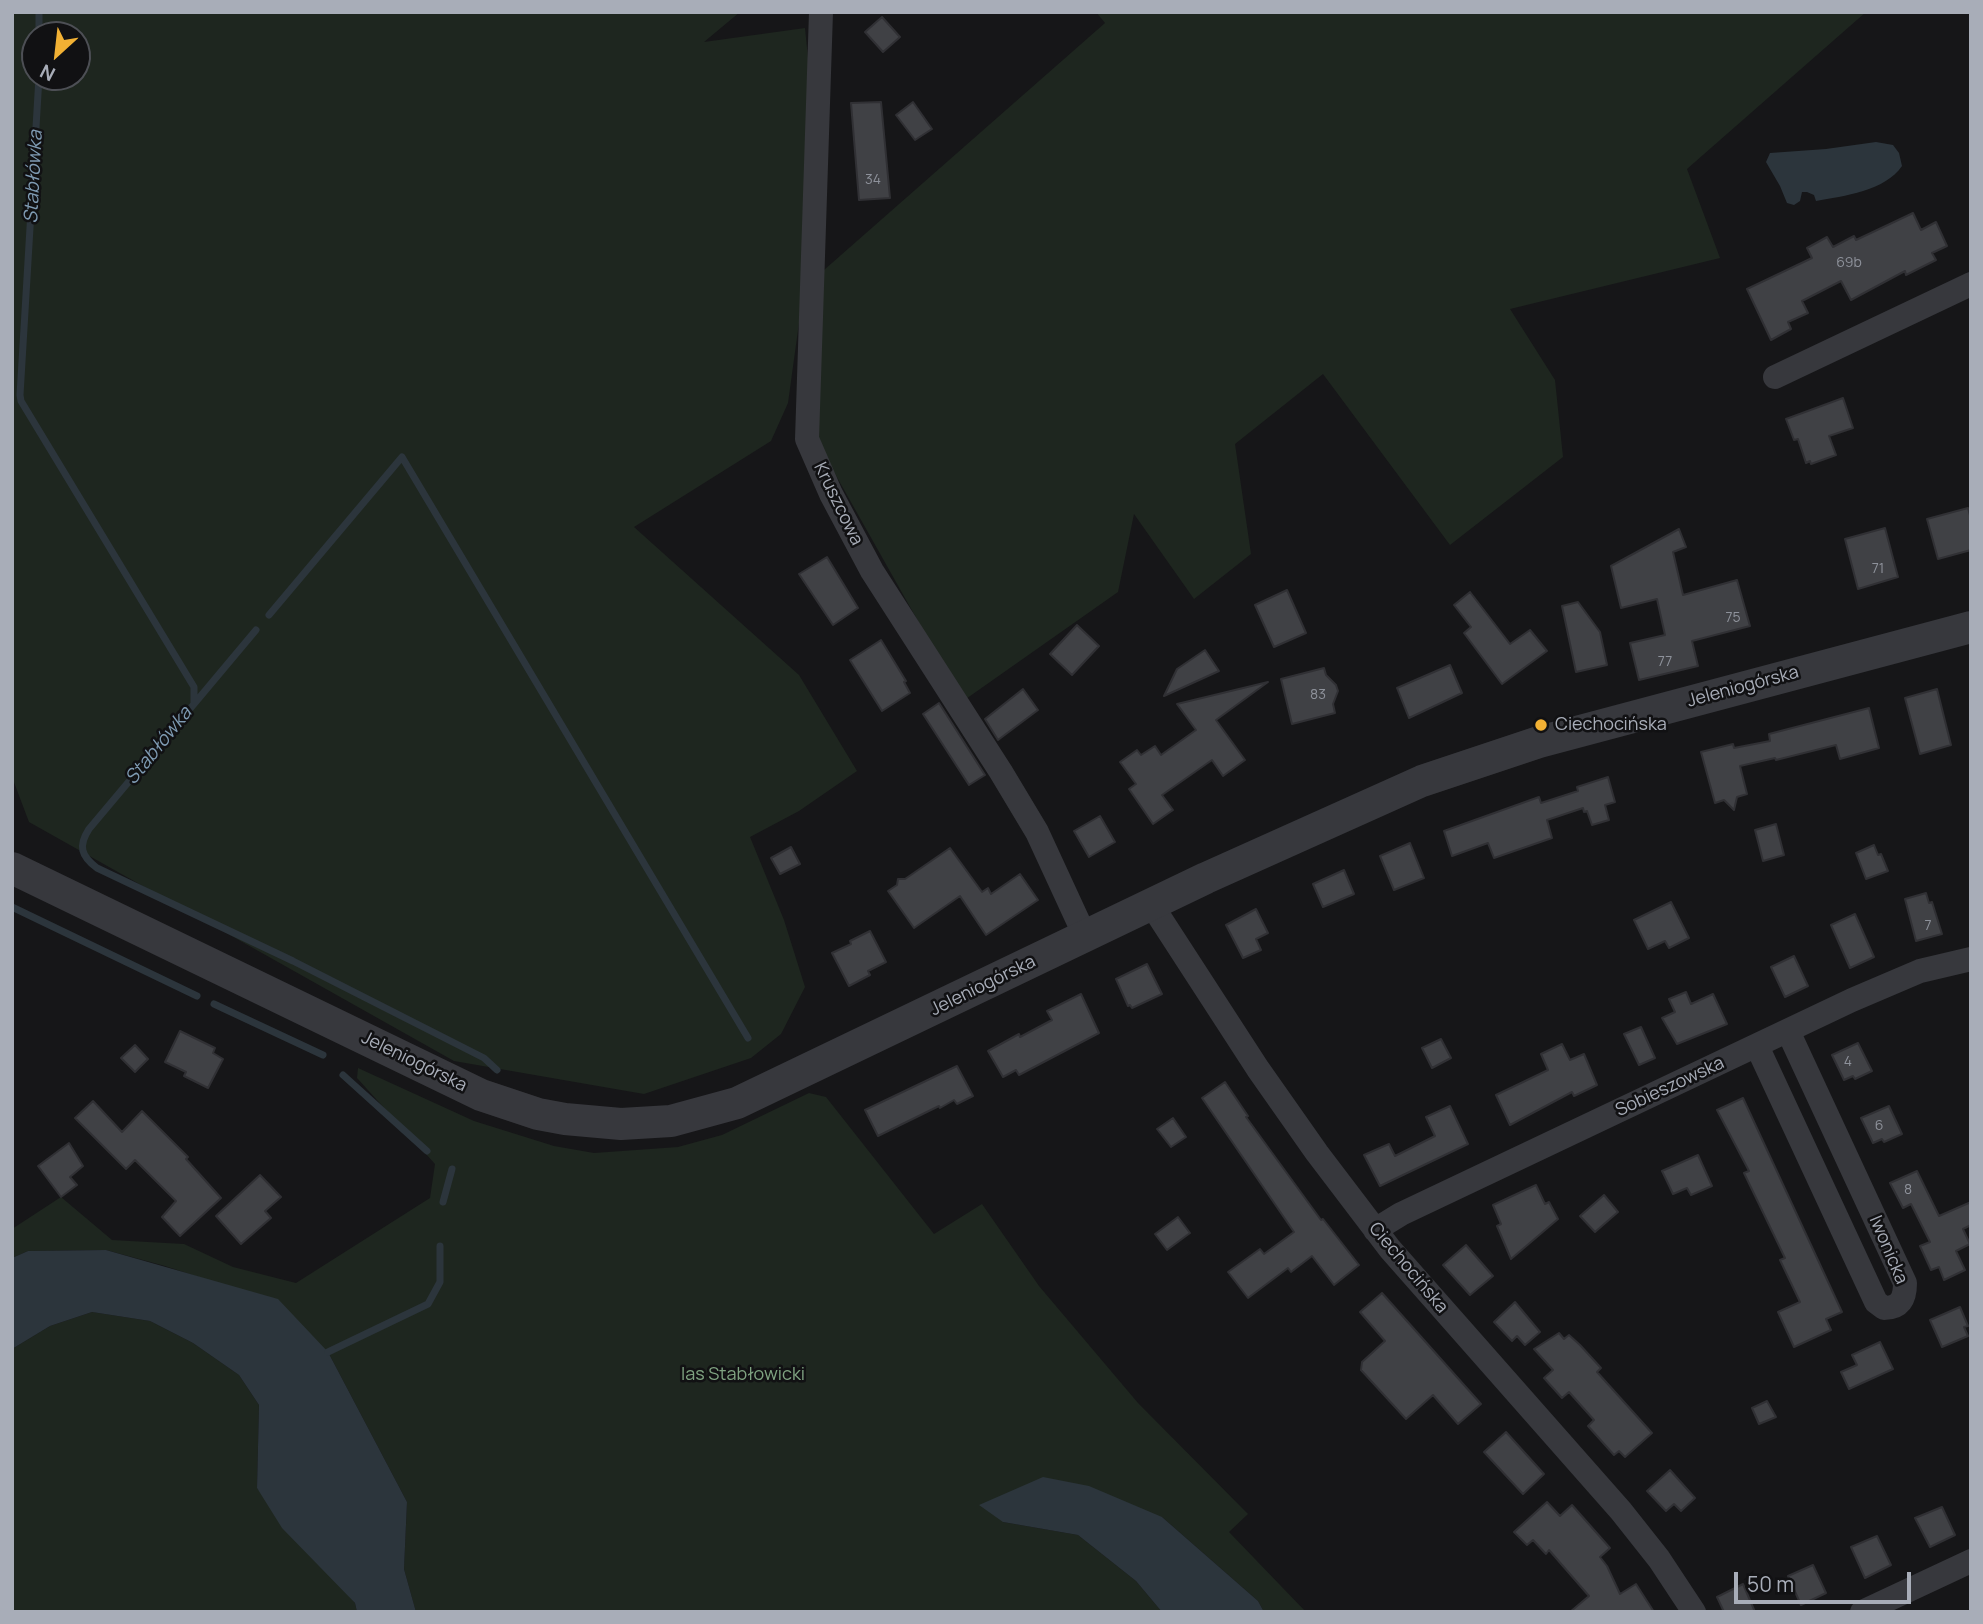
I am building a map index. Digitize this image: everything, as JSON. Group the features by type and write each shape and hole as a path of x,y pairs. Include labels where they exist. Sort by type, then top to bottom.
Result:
{"street":[{"name":"Kruszcowa","path":"821,12 807,439 831,494 872,572 1002,772 1037,832 1085,936"},
{"path":"1775,377 1971,284"},
{"name":"Jeleniogórska","path":"12,868 481,1095 538,1114 565,1119 607,1123 671,1121 737,1103 1151,904 1422,781 1539,742 1971,627"},
{"name":"Ciechocińska","path":"1151,904 1258,1069 1375,1230 1620,1511 1659,1559 1693,1612"},
{"name":"Sobieszowska","path":"1375,1230 1401,1214 1852,1000 1920,971 1971,959"},
{"name":"Iwonicka","path":"1757,1046 1876,1302 1884,1307 1896,1306 1905,1294 1905,1283 1788,1031"},
{"path":"1862,1612 1971,1560"}],"green space":[{"path":"12,12 740,12 704,42 805,28 810,78 802,301 788,403 771,441 634,527 799,675 857,771 799,811 750,837 784,920 805,987 781,1034 751,1058 644,1094 454,1061 29,822 12,777"},
{"path":"1096,12 1866,12 1687,169 1720,258 1510,309 1555,380 1563,457 1450,545 1323,374 1235,444 1251,554 1194,599 1134,514 1118,592 963,701 816,440 824,270 1105,23"},
{"name":"las Stabłowicki","path":"358,1068 474,1121 554,1146 594,1153 678,1147 722,1135 809,1093 826,1097 934,1234 982,1204 1039,1286 1138,1403 1248,1514 1229,1532 1306,1612 1264,1612 1258,1601 1162,1517 1003,1522 1078,1535 1136,1581 1162,1612 416,1612 404,1569 407,1502 328,1352 220,1284 165,1266 106,1250 28,1251 12,1258 12,1229 61,1197 112,1240 184,1244 233,1267 296,1283 430,1198 435,1164 357,1078"},
{"path":"92,1312 150,1321 193,1343 239,1375 259,1405 257,1488 355,1603 357,1612 12,1612 12,1349 50,1326"}],"shaded area":[{"path":"1876,142 1893,145 1899,153 1902,166 1875,187 1839,197 1816,201 1814,195 1802,192 1800,201 1794,205 1787,203 1766,162 1770,153"},
{"path":"106,1250 278,1299 328,1352 407,1502 404,1569 416,1612 357,1612 355,1603 282,1528 257,1488 259,1405 239,1375 193,1343 150,1321 92,1312 50,1326 12,1349 12,1258 28,1251"},
{"path":"1043,1477 1089,1486 1162,1517 1258,1601 1264,1612 1162,1612 1136,1581 1078,1535 1003,1522 979,1505"}],"building":[{"path":"882,17 900,37 883,52 865,32"},
{"path":"881,102 890,198 859,200 851,103"},
{"path":"913,102 932,129 915,140 896,115"},
{"path":"1913,213 1921,230 1936,222 1947,246 1932,253 1936,260 1906,275 1905,271 1851,300 1841,281 1802,301 1808,313 1788,322 1791,329 1771,340 1747,289 1812,258 1807,248 1827,237 1833,247 1854,236 1856,240"},
{"path":"1843,398 1853,428 1829,436 1836,455 1811,464 1810,461 1806,463 1798,439 1794,440 1786,419"},
{"path":"1968,508 1971,519 1971,550 1938,559 1927,519"},
{"path":"1885,528 1898,577 1858,589 1845,539"},
{"path":"1679,529 1686,547 1673,552 1683,595 1737,580 1750,626 1692,641 1698,666 1639,680 1630,643 1665,635 1657,599 1621,608 1611,566"},
{"path":"827,557 858,608 833,625 799,574"},
{"path":"1287,590 1306,633 1274,647 1255,605"},
{"path":"1470,592 1510,644 1530,630 1547,651 1502,684 1464,633 1471,627 1454,605"},
{"path":"1578,602 1600,632 1607,665 1576,672 1562,606"},
{"path":"1077,625 1099,646 1072,675 1050,654"},
{"path":"881,640 906,681 904,682 910,693 882,711 850,660"},
{"path":"1205,650 1219,671 1164,696 1177,669"},
{"path":"1450,665 1462,693 1409,718 1397,688"},
{"path":"1324,668 1338,691 1333,704 1335,713 1292,724 1281,679"},
{"path":"1268,682 1216,720 1245,760 1223,776 1212,760 1162,795 1173,810 1153,824 1129,789 1136,784 1120,762 1137,750 1141,755 1155,746 1161,755 1196,730 1177,704"},
{"path":"1023,689 1038,710 998,740 985,719"},
{"path":"1937,689 1951,745 1920,754 1905,698"},
{"path":"939,703 985,775 969,785 923,714"},
{"path":"1869,708 1879,748 1840,759 1836,745 1740,766 1747,794 1737,797 1734,810 1724,800 1715,803 1701,752 1733,744 1734,748 1770,741 1769,734"},
{"path":"1608,777 1615,802 1605,805 1609,820 1592,825 1587,811 1584,812 1583,808 1547,820 1552,838 1494,858 1488,843 1452,856 1444,831 1539,797 1541,803 1578,791 1577,787"},
{"path":"1100,816 1115,842 1089,857 1074,831"},
{"path":"1776,824 1784,855 1763,861 1755,830"},
{"path":"1410,843 1424,878 1394,890 1380,856"},
{"path":"1874,845 1888,871 1866,879 1856,853"},
{"path":"791,847 800,864 780,874 771,858"},
{"path":"950,848 982,892 988,888 991,894 1020,874 1038,900 986,935 960,896 914,928 888,891 897,885 898,879 905,879"},
{"path":"1344,870 1354,894 1323,907 1313,884"},
{"path":"1926,893 1929,903 1932,902 1942,934 1916,941 1905,899"},
{"path":"1671,902 1689,938 1669,948 1665,941 1648,949 1634,920"},
{"path":"1256,909 1268,933 1256,939 1261,950 1243,958 1226,925"},
{"path":"1855,914 1874,957 1850,968 1831,925"},
{"path":"870,931 886,962 868,971 870,975 849,986 832,953"},
{"path":"1794,956 1808,986 1785,997 1771,967"},
{"path":"1147,964 1162,994 1132,1008 1128,1006 1116,979"},
{"path":"1686,992 1691,1004 1713,994 1727,1024 1677,1044 1662,1018 1675,1012 1669,999"},
{"path":"1081,994 1099,1033 1019,1075 1016,1070 1003,1077 988,1051 1052,1020 1047,1011"},
{"path":"1641,1027 1655,1058 1639,1065 1624,1034"},
{"path":"180,1031 215,1048 213,1053 223,1059 208,1088 184,1076 186,1072 165,1062"},
{"path":"1441,1039 1451,1058 1432,1068 1422,1048"},
{"path":"1858,1043 1872,1071 1855,1079 1853,1076 1844,1080 1832,1055"},
{"path":"1562,1044 1570,1060 1584,1054 1597,1085 1574,1096 1572,1092 1510,1125 1496,1095 1548,1070 1541,1054"},
{"path":"135,1045 148,1059 135,1072 121,1058"},
{"path":"957,1066 973,1096 957,1104 954,1100 940,1108 939,1106 878,1136 865,1110"},
{"path":"1225,1082 1248,1116 1246,1117 1321,1220 1323,1219 1359,1265 1334,1285 1312,1256 1291,1272 1288,1268 1248,1298 1228,1272 1260,1249 1264,1254 1294,1232 1202,1098"},
{"path":"1743,1098 1842,1312 1826,1319 1831,1330 1794,1347 1778,1312 1800,1302 1780,1260 1785,1258 1744,1173 1749,1171 1717,1110"},
{"path":"93,1101 122,1132 142,1111 188,1157 186,1159 221,1198 180,1236 162,1217 176,1201 135,1160 126,1169 75,1118"},
{"path":"1450,1106 1468,1144 1380,1186 1364,1155 1389,1144 1395,1156 1435,1136 1426,1117"},
{"path":"1889,1106 1902,1134 1884,1142 1882,1139 1873,1143 1861,1118"},
{"path":"1173,1118 1186,1137 1171,1147 1157,1129"},
{"path":"69,1143 83,1166 70,1177 77,1185 61,1197 38,1166"},
{"path":"1698,1155 1712,1186 1691,1195 1687,1188 1673,1194 1662,1171"},
{"path":"1917,1171 1939,1216 1971,1202 1971,1225 1963,1229 1970,1244 1956,1251 1965,1270 1944,1280 1939,1267 1931,1270 1920,1246 1930,1242 1911,1204 1903,1208 1890,1183"},
{"path":"260,1175 281,1197 265,1211 271,1218 241,1244 216,1216"},
{"path":"1536,1185 1545,1204 1549,1202 1558,1219 1511,1259 1497,1226 1501,1224 1493,1205"},
{"path":"1604,1195 1618,1212 1595,1232 1580,1216"},
{"path":"1178,1217 1190,1233 1167,1250 1155,1234"},
{"path":"1466,1245 1493,1276 1470,1295 1443,1265"},
{"path":"1382,1293 1481,1404 1458,1424 1433,1395 1406,1419 1361,1370 1362,1362 1385,1341 1360,1312"},
{"path":"1515,1302 1540,1332 1525,1345 1517,1336 1512,1341 1494,1322"},
{"path":"1960,1307 1968,1326 1964,1327 1968,1336 1942,1347 1930,1320"},
{"path":"1559,1333 1564,1339 1569,1335 1580,1345 1601,1368 1597,1372 1652,1433 1625,1457 1619,1451 1614,1455 1588,1426 1594,1420 1569,1392 1562,1398 1544,1378 1553,1370 1534,1349"},
{"path":"1880,1342 1893,1369 1849,1389 1841,1372 1857,1365 1852,1355"},
{"path":"1767,1401 1776,1417 1759,1424 1752,1408"},
{"path":"1506,1432 1544,1474 1523,1494 1484,1452"},
{"path":"1670,1470 1695,1498 1681,1511 1674,1504 1666,1511 1647,1491"},
{"path":"1547,1502 1560,1516 1572,1505 1610,1548 1600,1557 1620,1594 1636,1584 1654,1612 1570,1612 1589,1596 1549,1550 1546,1554 1533,1540 1527,1545 1514,1532"},
{"path":"1942,1507 1955,1535 1930,1547 1915,1518"},
{"path":"1877,1536 1891,1565 1865,1578 1851,1547"},
{"path":"1813,1565 1826,1593 1801,1605 1788,1576"},
{"path":"1743,1584 1755,1612 1724,1612 1717,1597"}],"waterway":[{"name":"Stabłówka","path":"39,12 39,21"},
{"name":"Stabłówka","path":"38,91 21,401 194,687 194,704 89,829 82,846 85,855 97,868 293,961 484,1058 497,1070"},
{"path":"269,615 402,457 748,1038"},
{"path":"194,704 256,630"},
{"path":"12,907 197,996"},
{"path":"214,1004 323,1055"},
{"path":"343,1075 427,1151"},
{"name":"Stabłówka","path":"443,1202 452,1169"},
{"name":"Stabłówka","path":"328,1352 428,1304 440,1282 440,1246"}],"place":[{"name":"Ciechocińska","path":"1541,725"}]}
